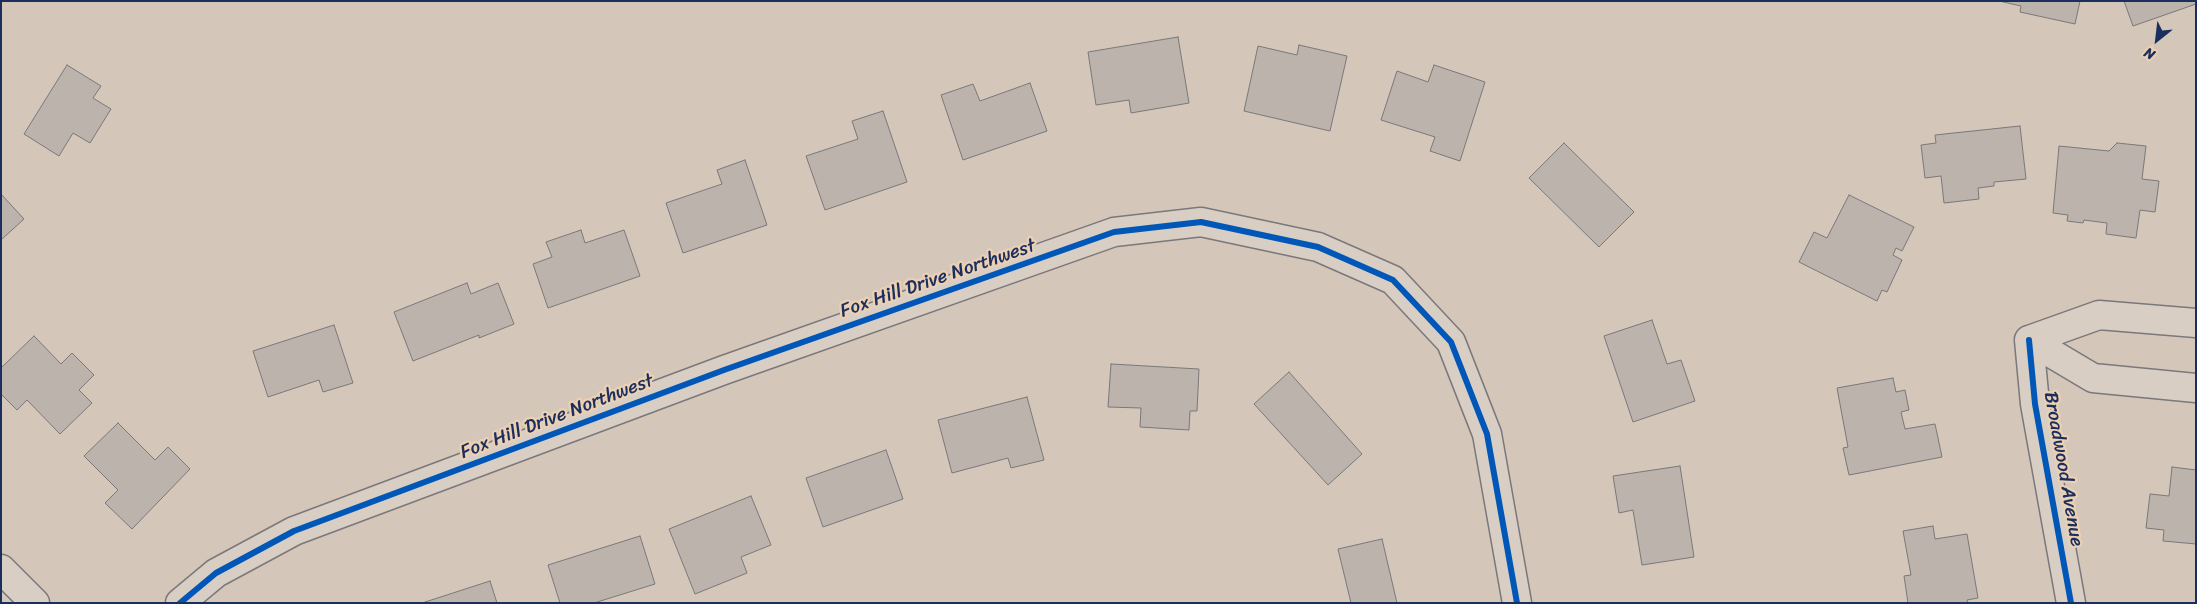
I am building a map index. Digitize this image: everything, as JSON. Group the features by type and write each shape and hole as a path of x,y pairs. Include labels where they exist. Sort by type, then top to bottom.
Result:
{"street":[{"name":"Fox Hill Drive Northwest","path":"180,603 216,573 294,532 724,370 1114,232 1201,222 1318,248 1393,280 1451,342 1487,434 1517,603"},
{"path":"2029,340 2098,315 2196,323"},
{"name":"Broadwood Avenue","path":"2029,340 2092,378 2196,388"},
{"name":"Broadwood Avenue","path":"2029,340 2035,404 2071,603"},
{"path":"1,568 35,603"}],"building":[{"path":"1999,1 2080,1 2075,24 2020,12 2021,6"},
{"path":"2124,1 2196,1 2196,4 2133,26"},
{"path":"1178,37 1189,103 1131,113 1129,100 1096,105 1088,52"},
{"path":"1299,45 1347,56 1330,131 1244,111 1258,46 1297,55"},
{"path":"67,65 101,86 93,98 111,109 90,143 73,133 59,156 24,134"},
{"path":"1434,65 1485,82 1460,161 1430,151 1435,137 1381,120 1397,71 1428,82"},
{"path":"1030,83 1047,131 963,160 941,95 973,84 980,101"},
{"path":"883,111 907,182 825,210 806,156 858,139 852,121"},
{"path":"2020,126 2026,179 1994,182 1994,186 1978,188 1979,199 1944,203 1941,176 1925,178 1921,145 1936,143 1935,135"},
{"path":"1564,143 1634,212 1599,247 1529,178"},
{"path":"2117,143 2146,146 2142,179 2159,181 2155,212 2140,210 2136,238 2106,234 2107,223 2084,220 2083,223 2067,221 2068,215 2053,213 2059,146 2109,151"},
{"path":"745,160 767,225 683,253 666,203 722,184 717,170"},
{"path":"1,194 24,219 1,240"},
{"path":"1849,195 1914,227 1902,251 1896,248 1893,255 1902,260 1887,292 1882,290 1877,301 1799,262 1814,232 1827,238"},
{"path":"581,230 585,243 624,230 640,276 548,308 533,264 552,257 546,242"},
{"path":"467,283 471,294 498,283 514,324 479,338 479,335 413,361 394,312"},
{"path":"1652,320 1667,364 1681,360 1695,401 1633,422 1604,336"},
{"path":"334,325 353,383 323,392 319,380 268,397 253,351"},
{"path":"34,336 61,364 72,353 94,375 79,390 92,403 60,434 27,400 17,410 1,394 1,368"},
{"path":"1111,364 1199,369 1197,411 1190,411 1189,430 1140,427 1141,408 1108,407"},
{"path":"1289,372 1362,454 1328,485 1254,404"},
{"path":"1893,378 1896,392 1905,390 1909,410 1901,412 1905,429 1935,424 1942,457 1849,475 1843,448 1848,447 1837,388"},
{"path":"1027,397 1044,460 1011,468 1008,458 952,473 938,420"},
{"path":"118,423 155,460 168,447 190,469 132,529 105,503 118,490 84,456"},
{"path":"886,450 903,499 823,527 806,478"},
{"path":"1680,466 1694,557 1642,565 1633,510 1619,513 1613,476"},
{"path":"2172,467 2196,470 2196,544 2163,541 2164,530 2146,528 2150,494 2169,496"},
{"path":"751,496 771,545 741,557 747,573 695,594 669,529"},
{"path":"1933,526 1935,539 1967,534 1978,598 1967,600 1968,603 1908,603 1904,576 1911,575 1903,531"},
{"path":"640,536 655,584 594,603 560,603 548,565"},
{"path":"1382,539 1397,603 1351,603 1338,549"},
{"path":"490,581 497,603 422,603"}],"cycle path":[{"path":"180,603 216,573 294,531 724,370 1114,232 1201,222 1318,247 1393,280 1451,342 1487,434 1517,603"},
{"path":"2029,340 2035,404 2071,603"}]}
